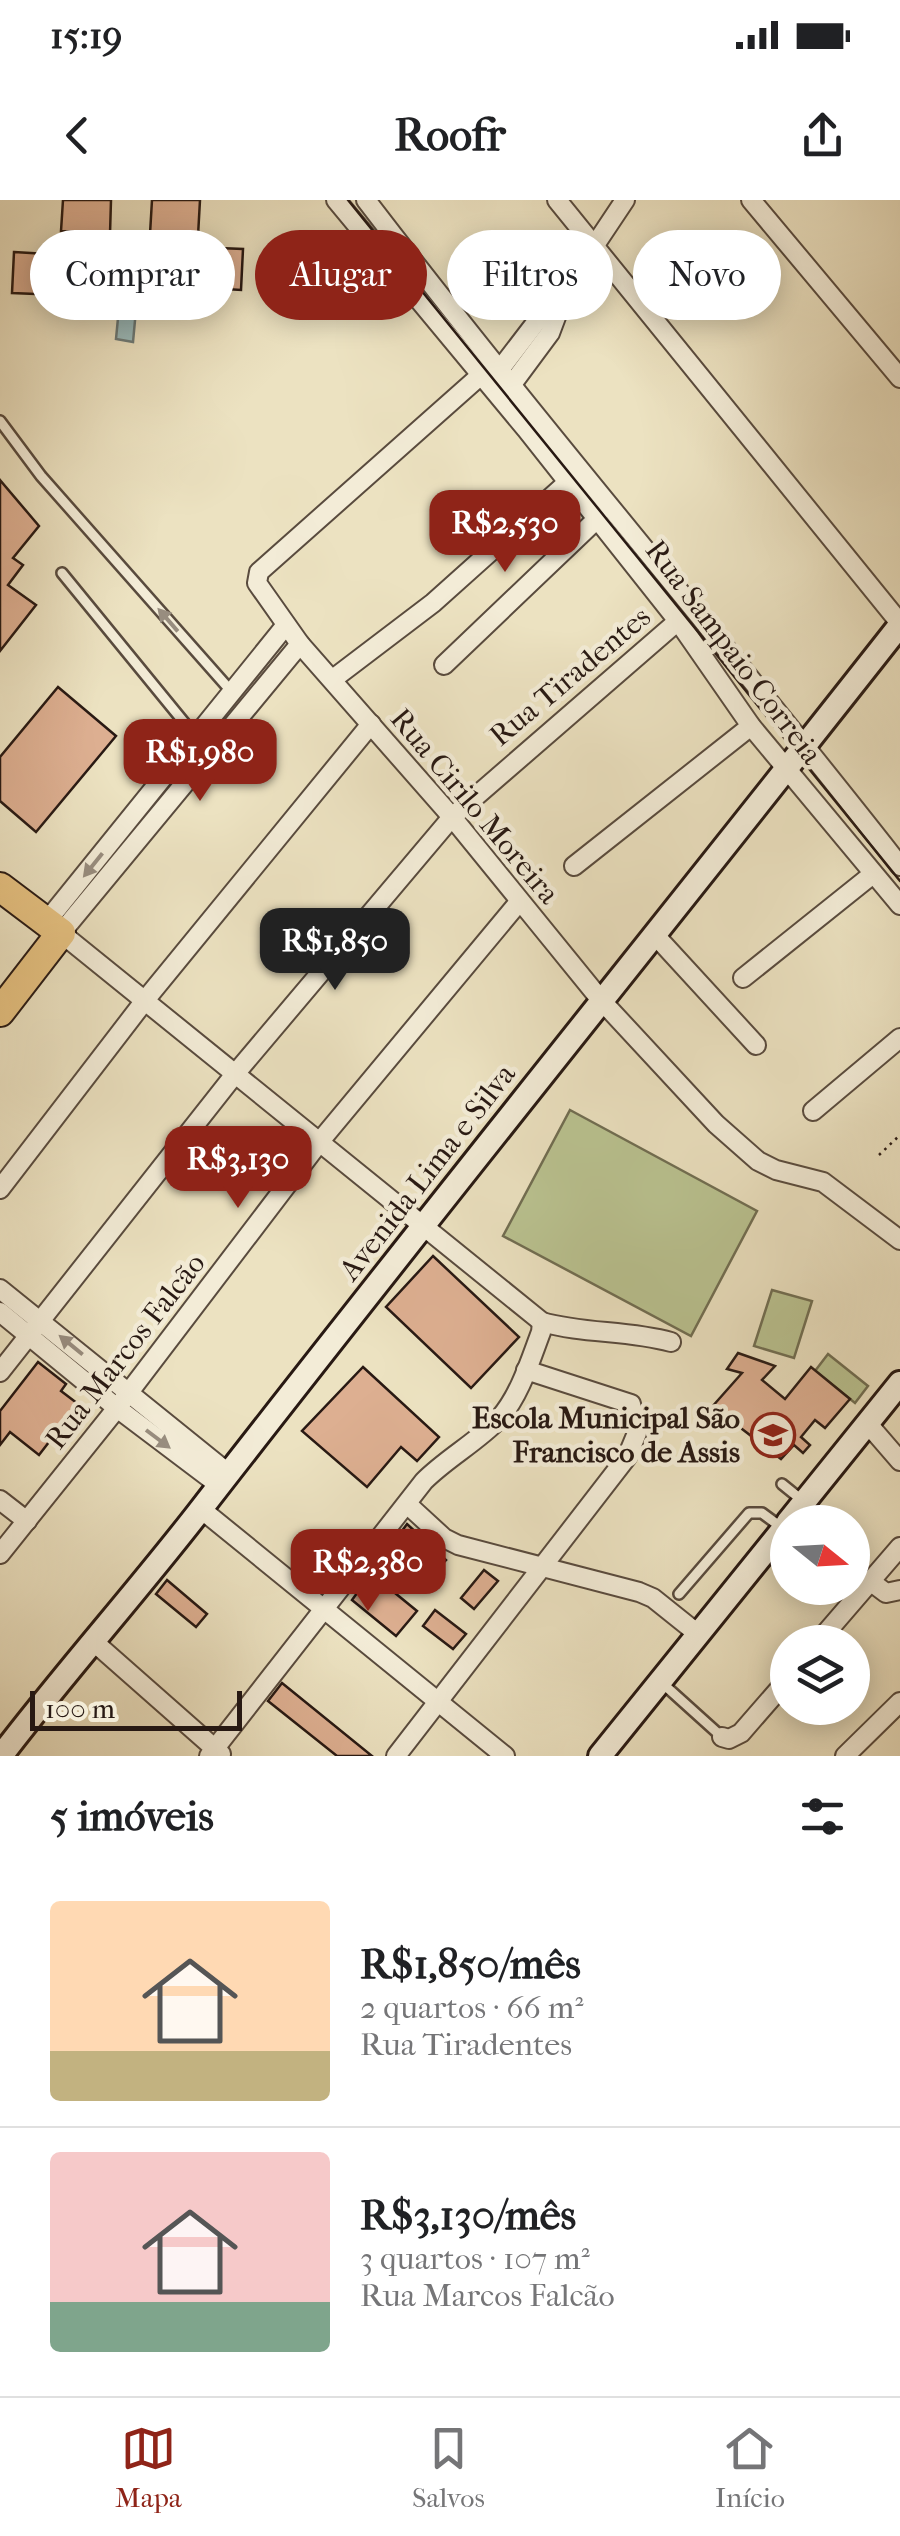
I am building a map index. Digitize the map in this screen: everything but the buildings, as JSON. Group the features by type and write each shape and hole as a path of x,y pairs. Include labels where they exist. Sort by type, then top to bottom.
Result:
{"main road":[{"name":"Avenida Lima e Silva","path":"0,1756 201,1509 600,999 788,771 900,624"},
{"path":"0,887 54,927"},
{"path":"0,985 54,927"},
{"path":"0,1012 54,927"},
{"path":"802,1505 900,1384"},
{"path":"600,1756 770,1545"}],"street":[{"name":"Rua Sampaio Correia","path":"336,200 489,374 510,387 900,866"},
{"name":"Rua Sampaio Correia","path":"366,200 567,482 678,621 751,726 900,905"},
{"path":"556,200 579,230"},
{"path":"605,230 625,200"},
{"path":"751,200 900,378"},
{"path":"613,272 900,624"},
{"path":"489,374 534,320"},
{"path":"510,387 550,333 554,320"},
{"name":"Rua Cirilo Moreira","path":"489,374 258,574 257,583 300,644 452,818 600,999 716,1124 758,1160 776,1170 823,1182 898,1235"},
{"path":"332,679 434,603 567,482"},
{"path":"444,664 598,518"},
{"name":"Rua Tiradentes","path":"0,1372 235,1074 452,818 678,621"},
{"path":"54,927 286,625"},
{"path":"54,927 300,644"},
{"path":"0,1189 146,1000 371,724"},
{"path":"574,866 751,726"},
{"path":"744,978 874,874"},
{"name":"Rua Marcos Falcão","path":"0,1554 321,1140 519,902"},
{"path":"54,927 542,1322 564,1328 642,1334 670,1342"},
{"path":"654,934 756,1044"},
{"path":"814,1111 900,1038"},
{"path":"0,1290 129,1392 224,1479"},
{"path":"0,1312 116,1408 224,1479"},
{"path":"94,1642 216,1754 442,1462 498,1419 526,1370 542,1322"},
{"path":"396,1756 628,1456 637,1433 631,1404 526,1370"},
{"path":"868,1424 900,1461"},
{"path":"0,1500 27,1521"},
{"path":"408,1504 444,1538 458,1545 640,1592 698,1634"},
{"path":"201,1509 505,1756"},
{"path":"900,1547 870,1582 886,1593 900,1590"},
{"path":"833,1625 850,1605"},
{"path":"722,1737 729,1739 741,1733 770,1700"},
{"path":"844,1756 898,1707"}],"lane":[{"path":"0,421 41,476 233,693"},
{"path":"62,572 125,656 197,738"},
{"path":"782,1484 804,1502"},
{"path":"679,1594 749,1514 754,1510 770,1516"},
{"path":"660,1682 722,1737"}],"path":[{"path":"879,1155 900,1135"}],"green space":[{"path":"570,1110 757,1211 691,1336 503,1236"},
{"path":"772,1290 812,1301 794,1358 754,1346"},
{"path":"828,1354 868,1386 855,1403 815,1371"}],"water":[{"path":"118,320 135,320 133,342 116,339"}],"tram line":[{"path":"348,200 900,881"}],"place":[{"name":"Escola Municipal São Francisco de Assis","path":"773,1435"}]}
